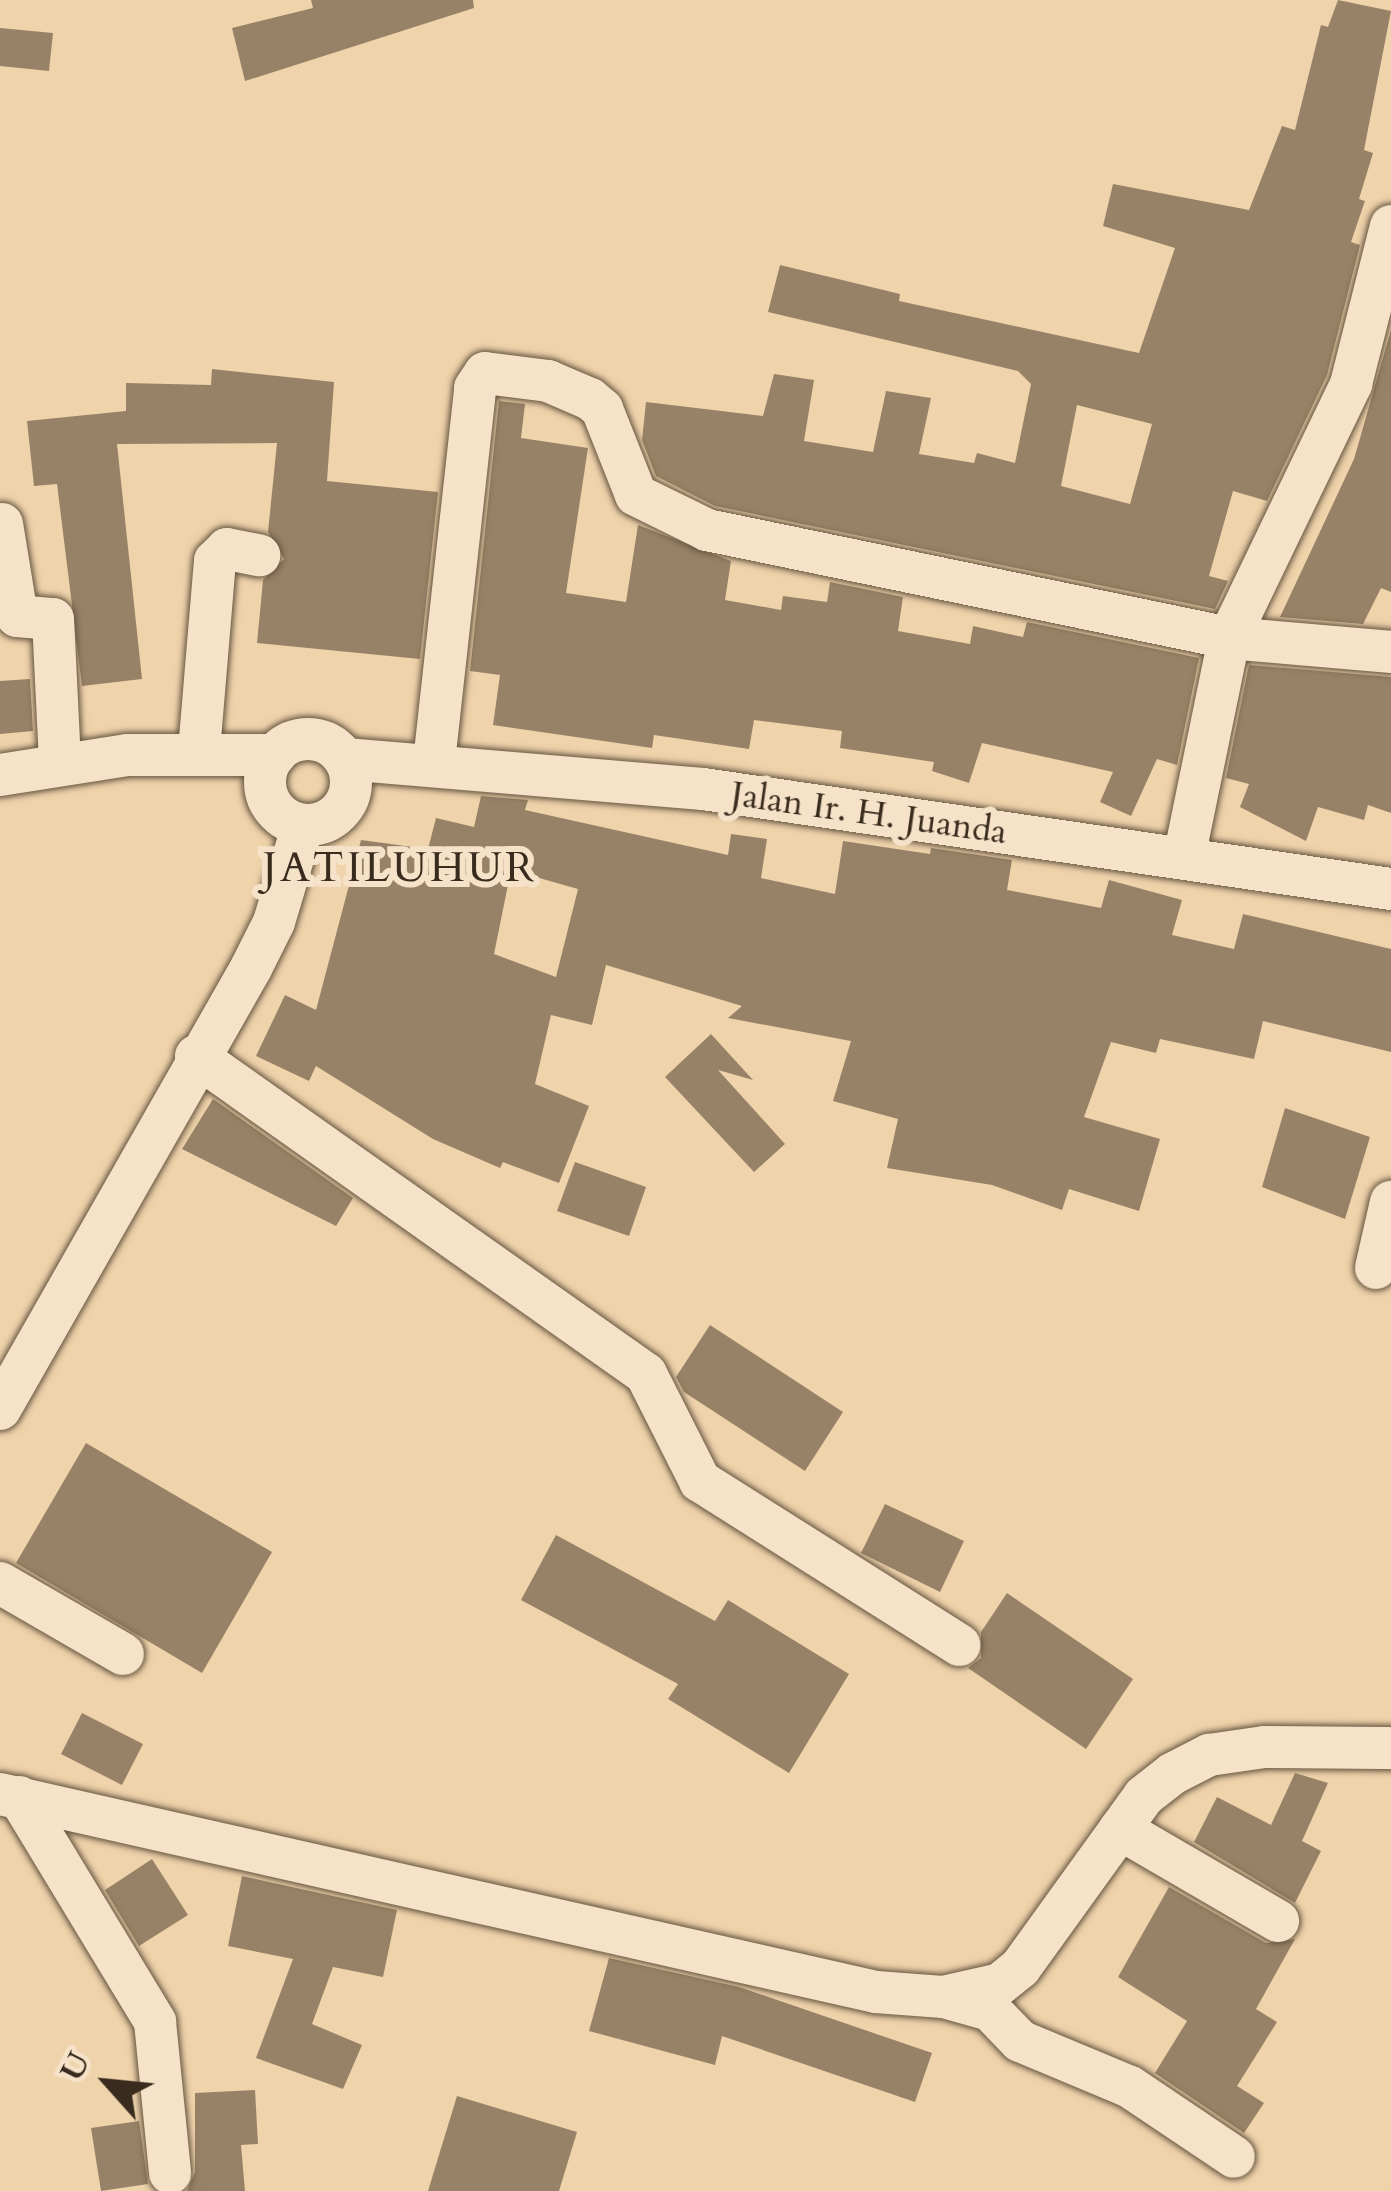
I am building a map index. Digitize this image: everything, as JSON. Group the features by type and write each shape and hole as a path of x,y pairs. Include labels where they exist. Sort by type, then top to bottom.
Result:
{"street":[{"path":"1184,858 1229,638 1351,384 1391,226"},
{"path":"434,762 475,388 485,374 548,381 590,400 602,409 636,495 706,530 1229,638 1391,652"},
{"path":"2,524 17,616 53,619 60,760"},
{"path":"199,751 215,561 226,549 259,555"},
{"path":"0,775 60,760 199,751 275,755 311,739 345,759 351,782 345,804 327,821 303,825 268,799 275,755"},
{"name":"Jalan Ir. H. Juanda","path":"345,759 434,762 791,800 1391,889"},
{"path":"0,1409 274,922 303,825"},
{"path":"196,1056 646,1374 700,1480 959,1645"},
{"path":"1376,1268 1391,1202"},
{"path":"0,1582 123,1654"},
{"path":"943,1996 988,1988 1020,1968 1144,1796 1209,1755 1264,1747 1391,1748"},
{"path":"9,1795 876,1992 943,1996 990,2010 1020,2041 1130,2087 1234,2157"},
{"path":"9,1795 155,2022 170,2173"},
{"path":"1120,1829 1278,1921"}],"building":[{"path":"311,0 473,0 474,8 245,81 232,28 313,8"},
{"path":"1338,0 1391,11 1364,150 1373,153 1359,199 1365,201 1351,242 1360,245 1327,375 1267,501 1233,491 1209,576 1228,581 1215,609 715,506 656,476 642,440 646,402 763,416 774,374 814,380 804,441 873,452 886,391 931,398 919,454 974,463 977,453 1015,463 1031,384 1018,371 768,312 780,265 900,294 899,301 1139,353 1175,248 1103,226 1113,184 1249,210 1282,126 1295,130 1321,25 1328,27","holes":["1077,405 1152,424 1130,504 1061,486"]},
{"path":"0,28 53,33 49,71 0,66"},
{"path":"1391,330 1391,592 1381,588 1363,624 1280,617 1354,459"},
{"path":"212,369 334,382 327,481 438,492 420,659 257,643 263,580 284,559 268,532 277,443 117,444 142,679 82,686 57,484 34,486 27,421 126,411 126,383 211,385"},
{"path":"499,401 525,404 521,438 588,448 566,593 626,602 638,525 731,561 725,600 781,610 783,596 827,602 830,582 903,597 898,631 970,644 973,626 1023,637 1027,622 1199,658 1177,765 1157,759 1131,816 1100,802 1113,772 982,743 969,783 932,771 934,762 840,748 842,731 754,720 749,749 654,735 652,748 493,725 500,675 470,671"},
{"path":"1249,665 1391,677 1391,813 1368,805 1364,820 1318,807 1306,841 1240,807 1249,784 1226,778"},
{"path":"30,679 33,731 0,734 0,681"},
{"path":"481,796 528,800 525,810 728,855 731,834 767,839 761,878 835,894 843,841 930,854 931,848 1012,860 1007,890 1101,908 1109,880 1182,900 1172,935 1234,949 1243,914 1391,949 1391,1052 1263,1021 1254,1059 1160,1039 1156,1053 1111,1042 1084,1117 1160,1139 1139,1211 1069,1189 1062,1210 992,1185 887,1168 898,1119 833,1101 851,1041 728,1018 742,1006 606,965 592,1025 551,1015 535,1084 589,1106 559,1183 503,1162 500,1168 433,1139 316,1066 309,1081 256,1056 285,995 316,1010 361,840 428,849 436,818 474,827","holes":["511,870 578,889 556,977 494,954"]},
{"path":"711,1034 753,1080 718,1070 785,1144 754,1172 665,1077"},
{"path":"213,1099 353,1198 336,1226 182,1149"},
{"path":"1285,1108 1370,1137 1345,1219 1262,1187"},
{"path":"575,1162 646,1187 629,1236 557,1211"},
{"path":"710,1325 843,1412 805,1471 684,1392 676,1377"},
{"path":"86,1443 272,1552 202,1673 16,1563"},
{"path":"885,1504 964,1541 940,1592 861,1553"},
{"path":"556,1535 715,1621 728,1600 849,1674 789,1773 668,1699 678,1684 521,1600"},
{"path":"1007,1593 1133,1679 1086,1749 968,1668 981,1658 981,1632"},
{"path":"82,1713 143,1744 122,1785 61,1754"},
{"path":"1295,1773 1328,1783 1302,1841 1321,1851 1295,1903 1194,1842 1217,1797 1271,1825"},
{"path":"152,1859 188,1915 139,1946 105,1890"},
{"path":"242,1876 397,1910 383,1977 333,1967 312,2024 362,2045 343,2089 256,2058 293,1959 228,1946"},
{"path":"1169,1887 1266,1943 1295,1939 1256,2009 1277,2022 1237,2086 1264,2103 1244,2133 1155,2073 1187,2021 1118,1977"},
{"path":"609,1958 739,1987 932,2053 915,2102 722,2036 715,2065 589,2031"},
{"path":"255,2090 258,2144 241,2145 245,2191 187,2191 195,2172 195,2093"},
{"path":"457,2096 577,2132 559,2191 428,2191"},
{"path":"139,2121 148,2184 101,2191 91,2128"}],"district":[{"name":"JATILUHUR","path":"400,868"}]}
